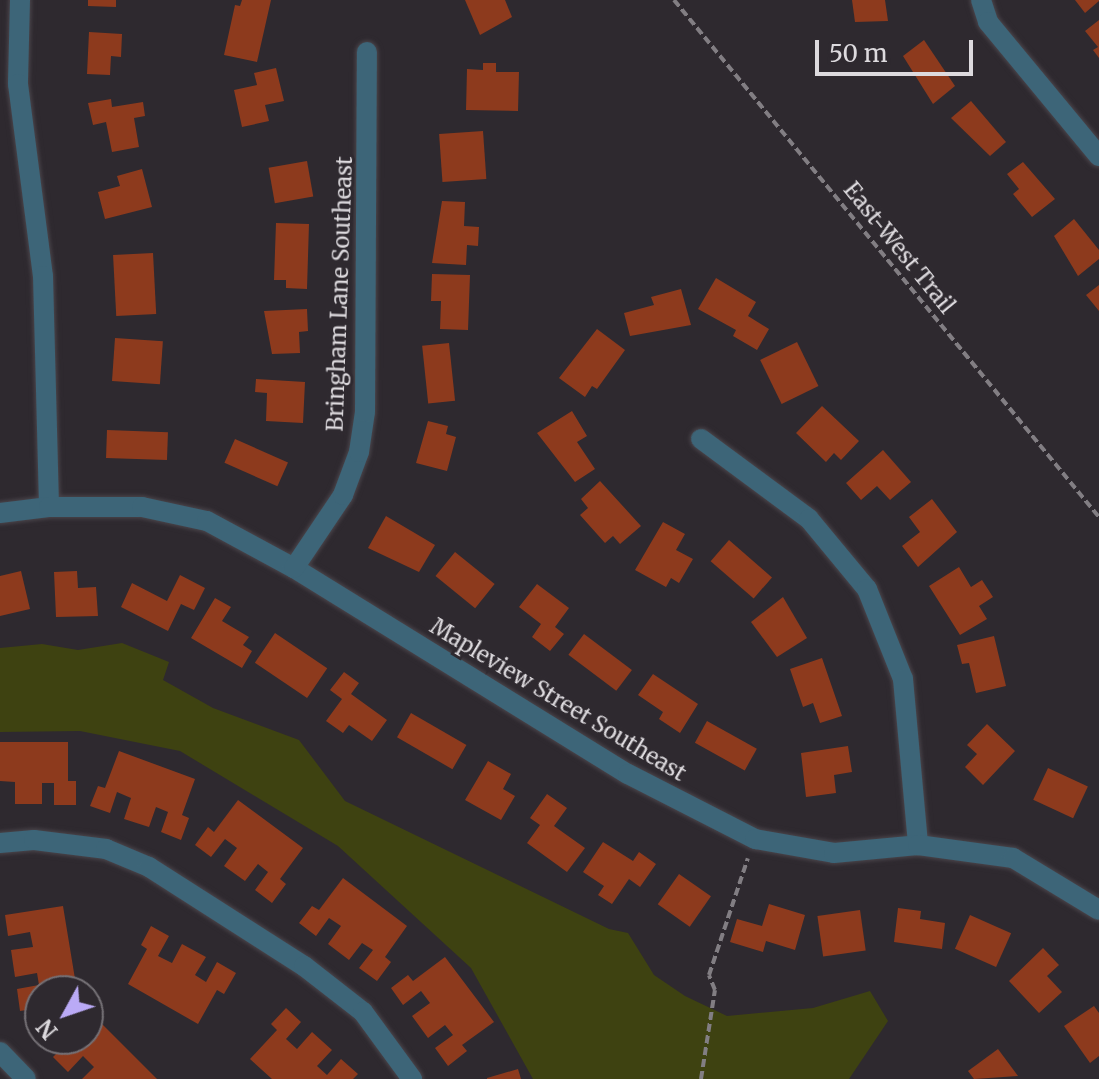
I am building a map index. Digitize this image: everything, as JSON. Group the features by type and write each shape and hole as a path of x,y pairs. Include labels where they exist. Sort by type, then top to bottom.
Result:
{"street":[{"path":"20,0 18,84 43,276 49,507"},
{"path":"981,0 988,22 1099,156"},
{"name":"Bringham Lane Southeast","path":"294,568 343,495 359,452 365,412 367,52"},
{"path":"701,439 809,519 867,589 903,679 918,845"},
{"name":"Mapleview Street Southeast","path":"0,513 49,507 142,507 207,521 294,568 628,774 755,839 834,853 918,845 1013,858 1099,910"},
{"path":"0,843 34,840 106,849 149,867 304,966 363,1012 412,1079"},
{"path":"0,1052 26,1079"}],"path":[{"name":"East-West Trail","path":"674,0 1099,517"},
{"path":"701,1079 715,990 709,975 755,839"}],"green space":[{"path":"122,643 169,662 163,680 213,708 299,740 345,801 609,929 628,933 654,975 685,996 727,1016 813,1008 870,991 888,1021 849,1079 533,1079 471,968 338,846 180,751 80,731 0,732 0,648 42,644 78,650"}],"building":[{"path":"88,0 116,0 116,7 88,6"},
{"path":"242,0 271,0 257,62 224,55 235,5 240,6"},
{"path":"465,0 505,0 512,17 480,35"},
{"path":"852,0 885,0 888,21 855,22"},
{"path":"1075,0 1099,0 1099,1 1085,13"},
{"path":"1099,20 1099,58 1093,50 1098,47 1085,31"},
{"path":"89,32 122,34 121,57 111,56 110,75 87,74"},
{"path":"924,40 955,86 933,104 903,56"},
{"path":"483,63 496,63 496,72 519,72 518,111 466,110 467,69 483,70"},
{"path":"276,68 284,101 265,105 269,121 242,127 234,90 257,85 254,73"},
{"path":"111,99 112,107 143,102 145,116 134,118 139,147 112,152 106,122 93,125 88,103"},
{"path":"971,101 1006,142 990,156 951,118"},
{"path":"483,131 486,179 442,182 439,134"},
{"path":"307,161 313,196 275,203 269,168"},
{"path":"1023,162 1055,199 1032,217 1013,194 1019,189 1007,174"},
{"path":"142,169 152,207 105,219 98,192 120,186 117,176"},
{"path":"442,201 465,202 464,226 479,227 478,246 467,245 466,265 432,263"},
{"path":"1074,219 1099,250 1099,259 1078,276 1054,236"},
{"path":"276,223 309,224 307,289 286,288 286,280 274,280"},
{"path":"153,253 156,314 116,316 113,255"},
{"path":"432,274 470,275 468,330 440,329 441,301 431,301"},
{"path":"716,278 756,302 748,316 769,329 757,350 733,336 736,330 698,309"},
{"path":"1099,285 1099,311 1086,295"},
{"path":"681,289 691,325 630,336 624,313 654,305 651,297"},
{"path":"307,309 308,331 299,332 300,353 272,354 264,311"},
{"path":"597,329 625,350 597,389 592,386 585,397 559,378"},
{"path":"115,338 163,341 160,384 112,381"},
{"path":"797,342 818,386 782,404 760,360"},
{"path":"449,343 455,401 428,404 422,346"},
{"path":"256,379 305,382 303,423 266,421 267,393 255,392"},
{"path":"822,406 859,441 841,460 834,453 826,462 796,433"},
{"path":"572,411 587,436 577,442 595,469 575,482 537,433"},
{"path":"428,421 448,426 446,434 456,437 447,471 416,463"},
{"path":"107,430 168,432 167,460 106,458"},
{"path":"235,439 288,463 277,486 224,463"},
{"path":"883,450 911,482 890,500 877,486 861,500 846,483"},
{"path":"600,481 641,526 620,544 613,536 605,543 580,515 588,508 581,499"},
{"path":"932,499 957,532 918,567 902,546 920,532 909,517"},
{"path":"386,516 435,545 419,572 368,548"},
{"path":"663,522 685,534 676,550 693,559 679,583 671,578 666,587 635,570"},
{"path":"729,540 772,577 754,599 711,561"},
{"path":"455,552 495,584 475,608 435,576"},
{"path":"959,567 971,587 982,580 993,597 979,606 987,619 960,635 929,586"},
{"path":"21,571 30,609 0,616 0,576"},
{"path":"77,571 78,588 96,587 98,616 56,617 54,572"},
{"path":"180,575 205,588 194,610 181,604 168,631 121,607 132,583 167,601"},
{"path":"537,584 569,608 555,627 564,634 550,651 532,637 541,624 519,607"},
{"path":"783,597 807,638 777,657 751,622"},
{"path":"215,598 231,607 222,621 249,637 243,645 252,651 242,668 191,638"},
{"path":"275,633 327,668 307,698 255,663"},
{"path":"584,634 632,670 616,691 568,655"},
{"path":"994,636 1006,686 976,693 969,663 962,664 957,645"},
{"path":"822,658 842,716 820,723 813,703 803,707 790,669"},
{"path":"344,672 359,683 351,694 387,720 372,741 349,725 343,733 326,721 342,699 330,690"},
{"path":"653,674 698,704 680,733 659,719 663,712 638,695"},
{"path":"411,713 466,745 452,769 397,737"},
{"path":"707,721 757,749 745,770 695,743"},
{"path":"987,724 1015,751 983,785 965,767 977,754 967,745"},
{"path":"0,742 68,742 68,781 76,781 76,805 54,805 54,783 42,783 42,804 15,804 15,782 0,781"},
{"path":"848,746 852,772 834,775 836,793 806,797 801,753"},
{"path":"119,751 195,779 182,815 189,818 181,840 161,832 168,812 156,807 149,827 124,819 131,798 117,792 110,813 90,806 98,786 105,788"},
{"path":"488,761 511,774 503,789 515,796 501,820 465,800"},
{"path":"1048,768 1088,787 1073,818 1033,800"},
{"path":"547,794 567,808 554,826 585,848 567,872 527,843 540,825 530,818"},
{"path":"238,800 303,848 280,879 286,884 272,903 255,890 268,872 258,864 245,881 224,866 237,848 225,839 211,857 195,845 208,827 214,832"},
{"path":"603,842 633,861 639,852 656,864 640,887 629,879 612,904 598,895 604,886 583,872"},
{"path":"679,874 711,896 690,927 658,904"},
{"path":"343,878 407,926 385,957 391,962 377,981 359,968 373,950 362,943 349,960 328,944 341,926 329,918 316,936 299,923 312,906 319,910"},
{"path":"769,904 805,915 795,950 766,941 763,952 730,942 737,919 762,926"},
{"path":"63,906 74,975 37,973 15,977 11,950 33,947 30,932 8,936 5,915"},
{"path":"898,908 921,911 920,919 945,923 942,949 894,942"},
{"path":"860,910 866,951 823,957 817,916"},
{"path":"970,915 1011,933 996,967 955,949"},
{"path":"151,926 169,936 158,956 172,963 182,944 206,957 195,975 206,982 217,962 236,973 224,994 217,990 198,1024 128,984 147,949 141,945"},
{"path":"1043,948 1059,965 1047,976 1062,992 1039,1013 1009,981"},
{"path":"445,957 494,1022 462,1045 467,1051 448,1066 435,1048 453,1035 445,1025 428,1038 412,1016 430,1003 421,991 403,1005 391,988 408,975 413,981"},
{"path":"24,988 24,1010 20,1011 17,989"},
{"path":"1094,1006 1099,1013 1099,1056 1090,1063 1064,1026"},
{"path":"286,1008 301,1022 286,1039 297,1049 312,1032 332,1050 317,1066 327,1075 341,1059 358,1074 353,1079 272,1079 250,1059 277,1030 271,1024"},
{"path":"104,1026 157,1079 82,1079 94,1067 83,1056 68,1072 53,1057 104,1055"},
{"path":"998,1049 1018,1076 974,1079 968,1071"},
{"path":"518,1069 521,1079 487,1079 487,1078"}]}
